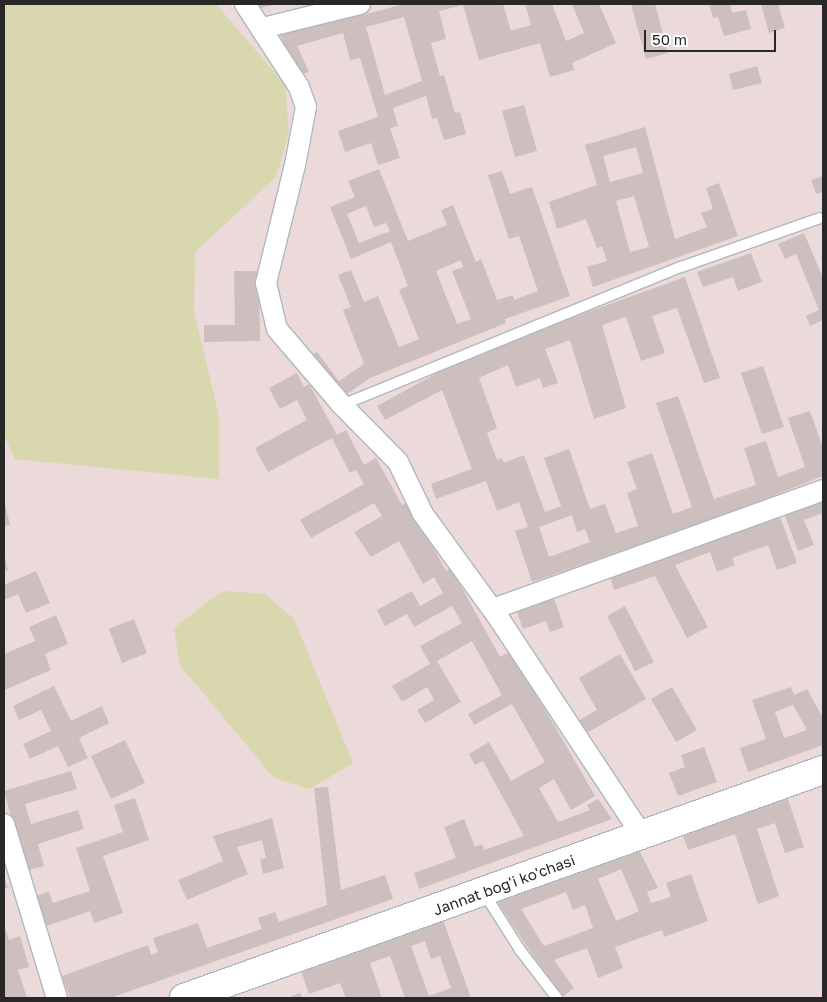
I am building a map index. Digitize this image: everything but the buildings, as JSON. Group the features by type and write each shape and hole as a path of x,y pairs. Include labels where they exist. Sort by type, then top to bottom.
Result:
{"street":[{"path":"245,4 263,28 300,87 306,107 296,165 266,283 277,329 342,405 398,462 423,514 492,609 642,835"},
{"path":"263,28 360,4"},
{"path":"492,609 823,490"},
{"name":"Jannat bog'i ko'chasi","path":"184,998 823,770"},
{"path":"4,824 57,998"}],"lane":[{"path":"342,405 681,267 820,218"},
{"path":"483,892 520,950 558,998"}],"green space":[{"path":"4,4 216,4 285,85 289,133 276,177 195,252 194,312 219,416 219,479 15,459 4,435"},
{"path":"222,591 265,594 294,619 353,763 310,789 274,778 180,665 174,628"}]}
